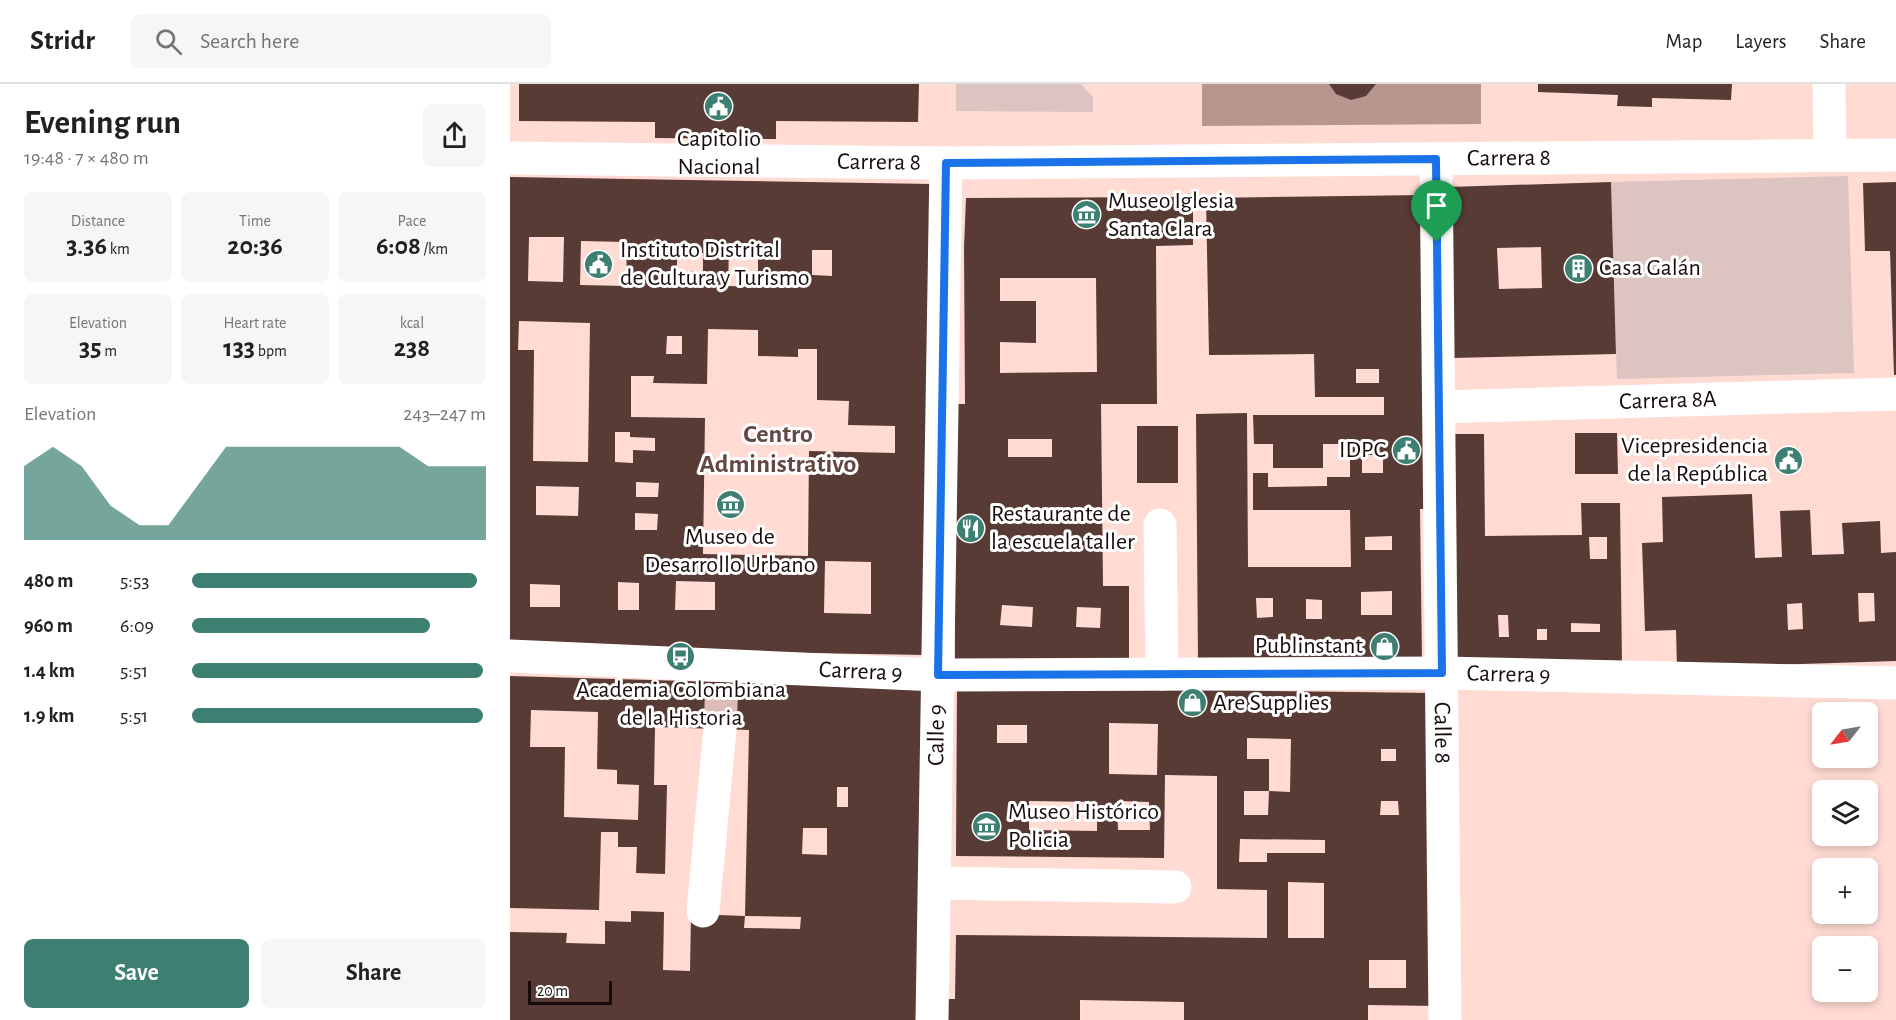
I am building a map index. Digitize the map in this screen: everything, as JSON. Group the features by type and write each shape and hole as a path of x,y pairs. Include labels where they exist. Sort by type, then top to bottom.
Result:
{"street":[{"path":"1829,84 1830,155"},
{"name":"Carrera 8","path":"510,158 946,163 1896,155"},
{"name":"Calle 8","path":"1436,159 1445,1020"},
{"name":"Calle 9","path":"932,1020 946,163"},
{"name":"Carrera 8A","path":"1440,407 1896,394"},
{"path":"1160,525 1161,674"},
{"name":"Carrera 9","path":"510,656 723,673 938,675 1442,673 1896,683"},
{"path":"703,911 720,729"},
{"path":"935,883 1175,887"}],"shaded area":[{"path":"956,84 1081,84 1093,97 1093,112 956,111"},
{"path":"1202,84 1481,84 1481,124 1202,126"},
{"path":"1848,176 1854,373 1617,379 1611,182"}],"building":[{"name":"Capitolio Nacional","path":"519,84 919,84 918,122 776,121 776,139 655,138 655,122 519,121"},
{"path":"1329,84 1376,84 1366,96 1351,100 1336,94"},
{"path":"1538,84 1732,84 1731,100 1652,98 1652,107 1617,106 1618,95 1538,92"},
{"path":"510,177 932,184 926,655 510,648","holes":["529,237 564,237 563,282 528,281","581,241 627,242 626,286 580,285","729,248 758,248 758,287 728,286","812,250 832,250 832,276 812,275","677,252 703,253 703,272 677,271","519,321 590,323 588,462 533,461 534,350 518,350","708,329 758,330 758,356 798,357 798,349 817,349 817,400 849,401 848,425 895,426 895,453 809,451 808,556 703,554 705,418 631,417 631,376 654,376 653,383 707,384","667,336 682,336 682,354 666,354","615,432 630,432 630,437 655,438 655,451 633,450 633,463 615,462","636,482 659,483 658,497 636,497","536,486 579,487 578,516 536,515","635,513 658,514 657,530 635,530","825,561 871,562 871,614 824,613","676,581 715,582 715,610 675,610","618,582 639,583 639,610 618,610","530,584 560,585 560,607 530,607"]},
{"name":"Casa Galán","path":"1611,182 1616,354 1452,358 1447,187","holes":["1541,247 1542,288 1499,289 1497,248"]},
{"path":"1896,182 1896,375 1894,375 1890,251 1865,251 1863,183"},
{"path":"1424,195 1428,509 1420,509 1422,661 1198,661 1196,414 1247,413 1248,567 1351,567 1350,510 1253,510 1253,473 1268,473 1268,487 1327,486 1327,477 1350,477 1350,444 1323,444 1323,468 1273,468 1273,444 1254,444 1253,415 1384,415 1384,397 1315,397 1314,354 1209,355 1206,198","holes":["1356,369 1379,369 1379,383 1356,383","1362,455 1383,455 1383,473 1362,473","1392,536 1392,550 1365,550 1365,537","1392,591 1392,615 1361,615 1361,592","1256,598 1273,598 1273,617 1257,618","1306,599 1322,600 1322,619 1306,619"]},
{"path":"1193,197 1193,245 1156,246 1157,404 1101,404 1103,586 1129,586 1129,663 955,663 952,404 965,404 966,198","holes":["1000,278 1096,278 1097,372 1000,373 1000,342 1036,343 1036,301 1000,301","1008,439 1052,439 1052,457 1008,457","1002,605 1033,607 1032,627 1000,625","1077,607 1101,608 1100,628 1076,627"]},
{"path":"1137,426 1178,426 1178,483 1137,483"},
{"path":"1575,433 1617,433 1618,474 1575,474"},
{"path":"1452,434 1484,434 1485,536 1582,535 1581,503 1620,503 1622,665 1455,666","holes":["1589,537 1607,537 1607,559 1590,559","1498,615 1508,615 1509,637 1499,637","1571,623 1600,624 1600,632 1571,632","1537,629 1547,629 1547,640 1537,640"]},
{"path":"1752,494 1755,558 1782,557 1780,511 1810,510 1812,555 1844,554 1842,523 1880,521 1881,553 1896,552 1896,661 1677,668 1676,630 1645,631 1642,543 1663,542 1662,497","holes":["1858,593 1874,593 1875,621 1859,622","1802,603 1803,629 1788,630 1787,604"]},
{"path":"510,676 924,688 917,1020 510,1020 510,932 567,933 566,943 605,944 605,921 631,922 631,911 664,912 663,970 690,971 691,914 745,916 749,730 655,727 654,785 667,785 665,874 636,873 637,847 618,847 618,832 601,832 599,910 510,908","holes":["531,710 598,712 597,769 617,770 617,784 639,785 638,820 564,817 565,747 530,747","837,787 848,787 848,807 837,807","803,828 827,828 827,855 802,854","745,916 801,917 800,929 744,928"]},
{"path":"957,687 1434,693 1436,1006 1368,1005 1368,1020 1184,1020 1184,1002 1080,1000 1080,1020 947,1020 947,999 955,999 956,935 1267,938 1267,890 1217,889 1217,776 1165,775 1164,858 956,856","holes":["1109,723 1158,724 1157,775 1109,774","997,725 1027,725 1027,743 997,743","1247,738 1291,739 1290,792 1269,791 1269,759 1247,759","1381,749 1396,749 1396,761 1381,761","1244,791 1269,791 1268,815 1244,815","1029,801 1097,802 1097,831 1029,830","1117,801 1149,802 1150,830 1118,830","1381,801 1398,801 1399,815 1380,815","1240,839 1325,840 1325,853 1267,853 1267,862 1239,862","1288,882 1324,883 1324,938 1288,938","1369,960 1406,960 1406,988 1369,988"]}],"tunnel":[{"path":"720,729 722,682"}],"place":[{"name":"Capitolio Nacional","path":"719,106"},
{"name":"Museo Iglesia Santa Clara","path":"1087,215"},
{"name":"Instituto Distrital de Cultura y Turismo","path":"599,264"},
{"name":"Casa Galán","path":"1578,268"},
{"name":"IDPC","path":"1407,450"},
{"name":"Vicepresidencia de la República","path":"1789,460"},
{"name":"Museo de Desarrollo Urbano","path":"730,504"},
{"name":"Restaurante de la escuela taller","path":"970,528"},
{"name":"Publinstant","path":"1384,646"},
{"name":"Academia Colombiana de la Historia","path":"681,657"},
{"name":"Are Supplies","path":"1192,703"},
{"name":"Museo Histórico Policia","path":"987,826"}],"district":[{"name":"Centro Administrativo","path":"778,449"}],"route":[{"path":"1436,159 1437,242 1442,673 938,675 946,163 1436,159"}]}
